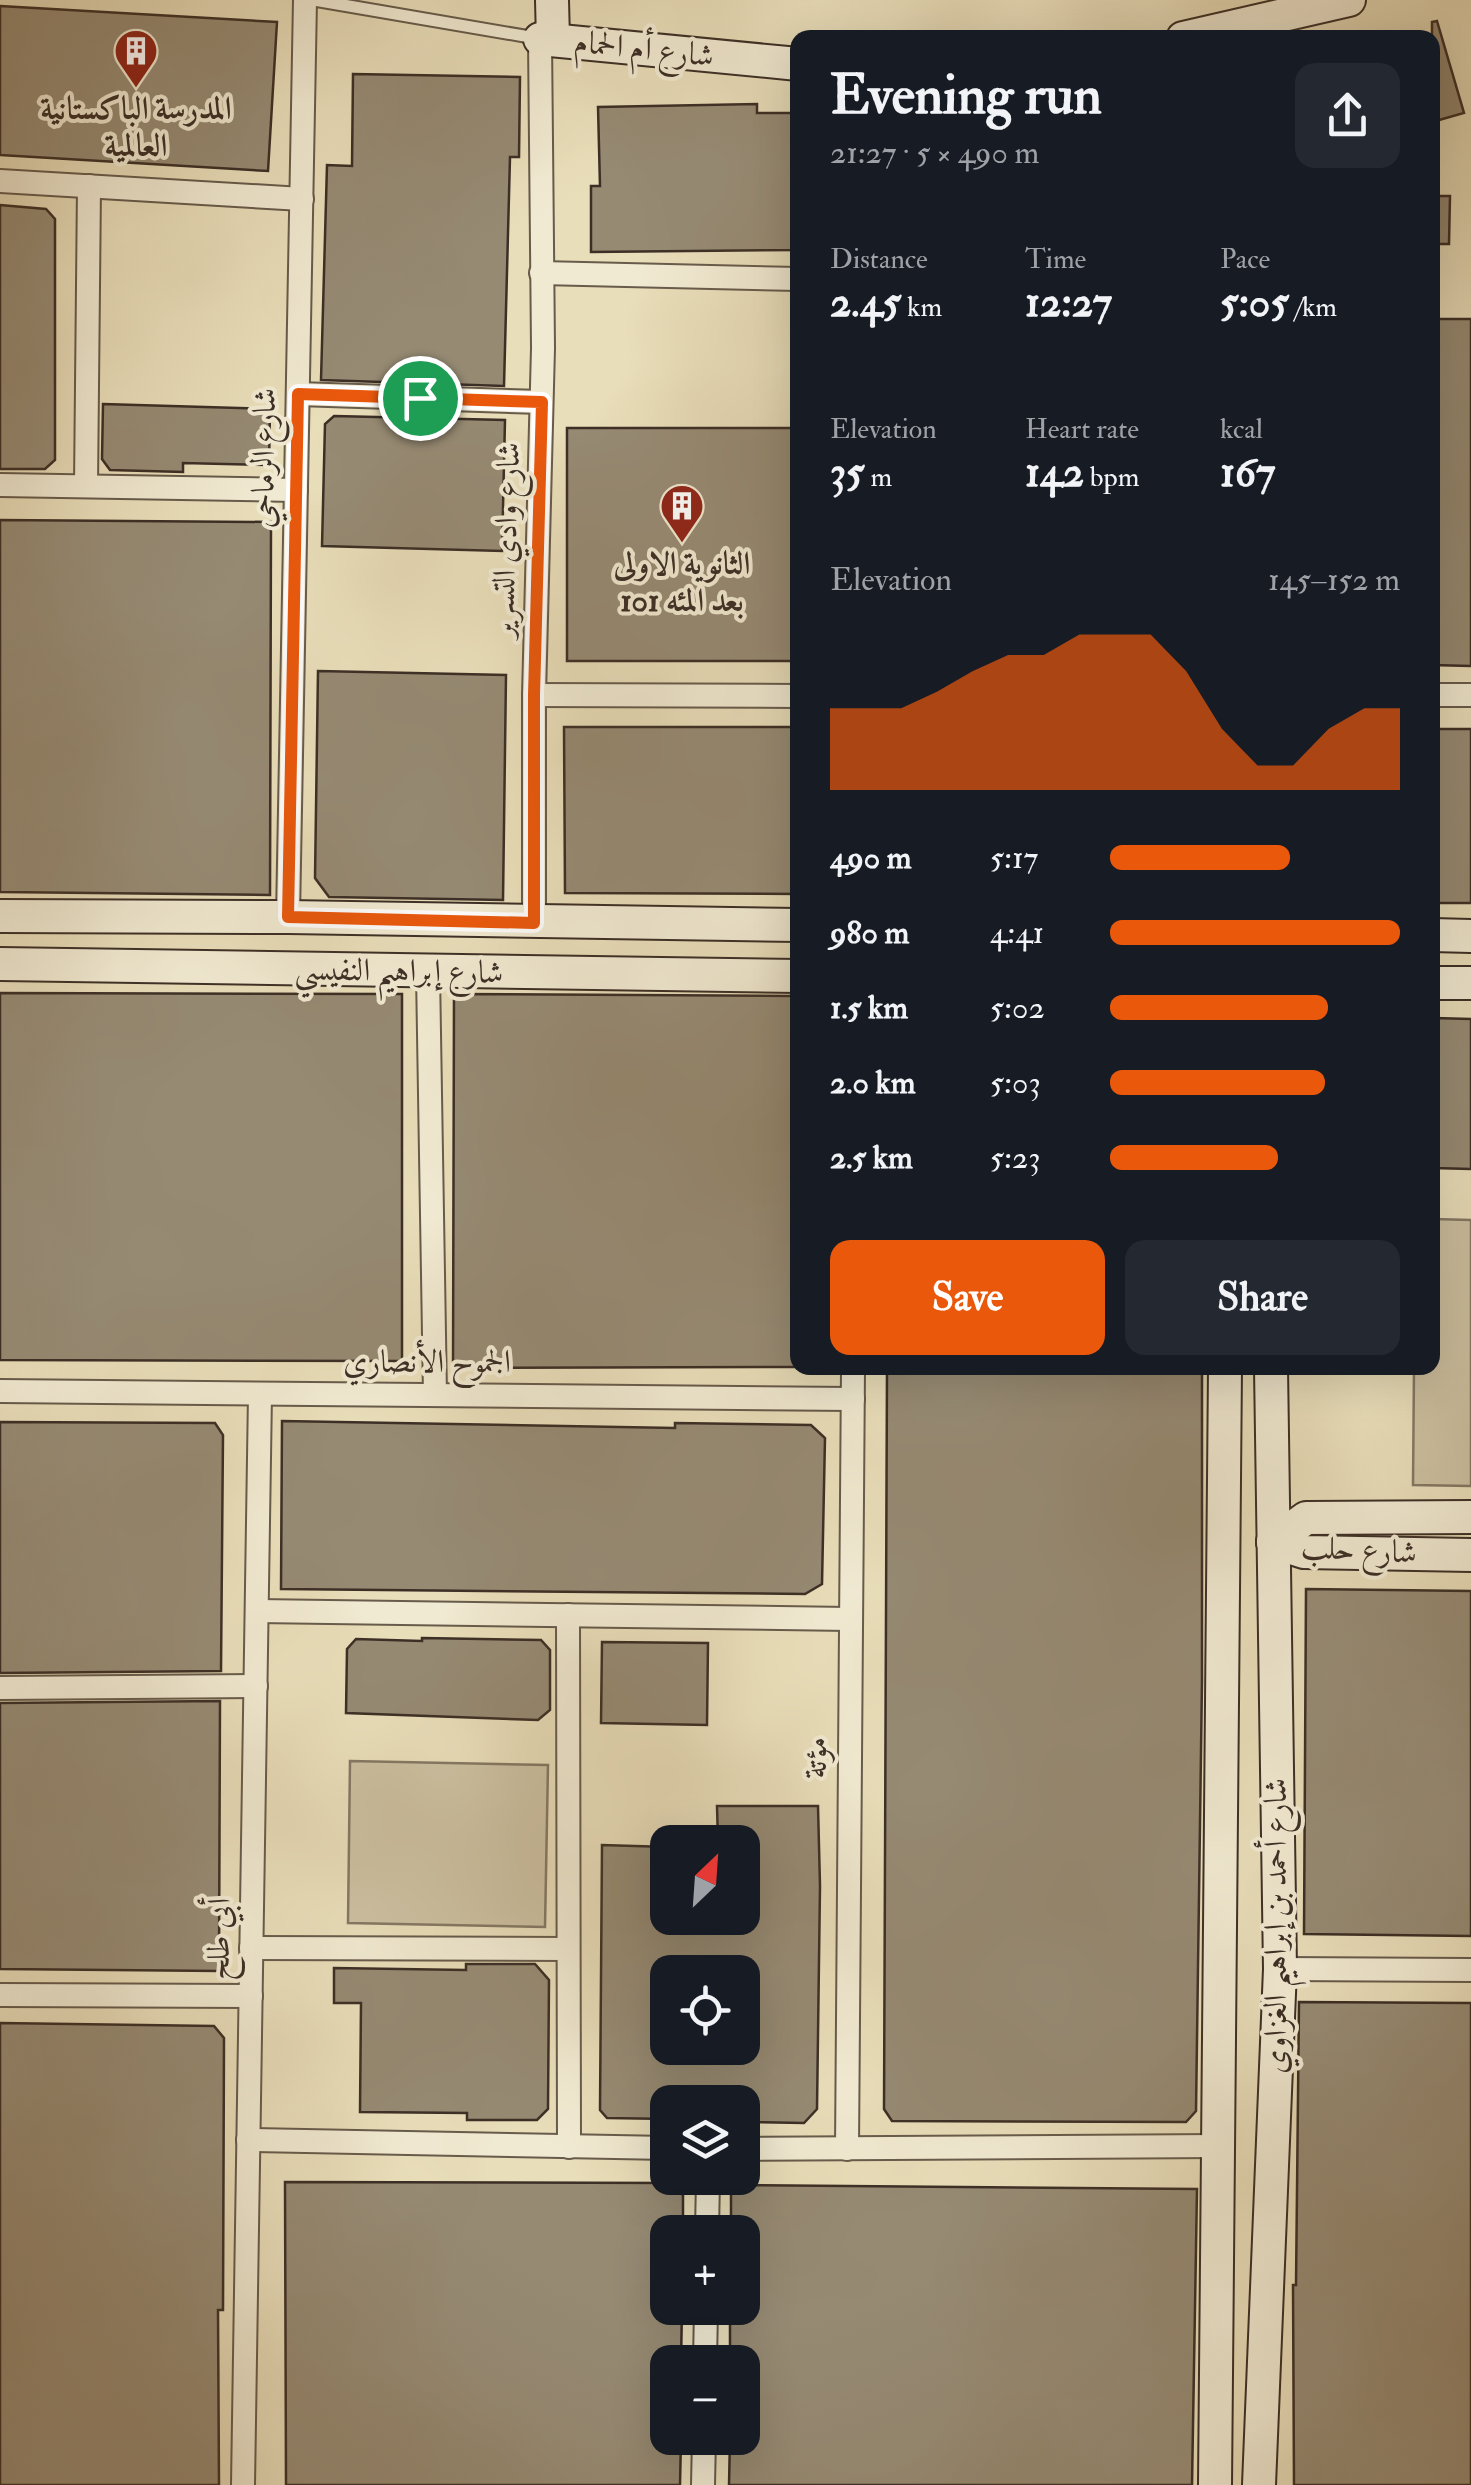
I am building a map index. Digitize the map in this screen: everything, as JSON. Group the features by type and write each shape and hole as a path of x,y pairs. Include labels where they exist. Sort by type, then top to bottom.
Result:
{"street":[{"name":"شارع الرماحي","path":"285,917 305,0"},
{"path":"547,39 552,0"},
{"path":"1218,30 1350,0"},
{"name":"شارع أم الحمام","path":"547,39 790,63"},
{"name":"شارع وادي التسرير","path":"534,923 534,695 542,402 540,273 547,39"},
{"path":"0,181 302,199"},
{"path":"86,486 89,186"},
{"path":"540,273 790,279"},
{"path":"298,394 542,402"},
{"path":"0,485 296,490"},
{"path":"534,695 790,696"},
{"path":"1440,695 1471,695"},
{"name":"شارع إبراهيم النفيسي","path":"0,916 790,925"},
{"path":"280,970 285,917"},
{"path":"1440,935 1471,936"},
{"name":"شارع إبراهيم النفيسي","path":"0,964 790,976"},
{"path":"428,972 435,1395"},
{"path":"1440,983 1471,983"},
{"name":"مؤتة","path":"847,2149 853,1375"},
{"name":"شارع أحمد بن إبراهيم الغزاوي","path":"1217,2481 1225,1375"},
{"name":"شارع أحمد بن إبراهيم الغزاوي","path":"1258,2483 1280,1970 1271,1375"},
{"name":"الجموح الأنصاري","path":"0,1391 852,1399"},
{"name":"أبي طلح","path":"243,2485 260,1394"},
{"name":"شارع حلب","path":"1273,1542 1306,1518 1471,1516"},
{"name":"شارع حلب","path":"1273,1542 1304,1552 1471,1555"},
{"path":"257,1611 849,1619"},
{"path":"568,1615 569,2147"},
{"path":"0,1688 256,1686"},
{"path":"252,1948 568,1949"},
{"path":"1280,1970 1471,1970"},
{"path":"0,1995 250,1996"},
{"path":"248,2140 650,2148"},
{"path":"760,2149 1219,2146"},
{"path":"703,2485 704,2455"}],"lane":[{"name":"شارع أم الحمام","path":"314,0 547,39"}],"shaded area":[{"path":"1440,1219 1471,1220 1471,1486 1413,1485 1414,1375 1440,1375"},
{"path":"350,1761 548,1765 545,1927 348,1923"}],"building":[{"name":"المدرسة الباكستانية العالمية","path":"0,6 277,22 268,171 0,155"},
{"path":"1440,31 1464,113 1440,120"},
{"path":"353,74 520,77 519,157 510,157 504,386 321,380 327,165 352,166"},
{"path":"757,104 757,113 790,113 790,250 591,252 591,186 600,186 598,107"},
{"path":"1440,196 1450,196 1449,244 1440,244"},
{"path":"0,205 46,209 55,219 55,460 45,469 0,469"},
{"path":"1440,319 1471,319 1471,666 1440,665"},
{"path":"103,404 270,409 269,465 183,463 183,472 110,470 102,459"},
{"path":"334,416 505,420 502,551 322,546 325,424"},
{"name":"الثانوية الاولى بعد المئه 101","path":"567,428 790,428 790,661 567,661"},
{"path":"0,520 271,522 270,895 0,892"},
{"path":"318,671 506,675 503,900 329,897 315,878"},
{"path":"564,727 790,727 790,894 565,893"},
{"path":"1440,729 1471,729 1471,903 1440,903"},
{"path":"0,993 402,994 402,1361 0,1360"},
{"path":"454,994 790,996 790,1367 453,1368"},
{"path":"1440,1018 1471,1019 1471,1169 1440,1168"},
{"path":"887,1375 1202,1375 1196,2111 1186,2122 892,2121 884,2109"},
{"path":"282,1421 675,1428 675,1423 811,1425 825,1438 822,1584 805,1594 281,1589"},
{"path":"0,1422 215,1423 223,1435 221,1671 0,1673"},
{"path":"1306,1589 1471,1591 1471,1936 1304,1934"},
{"path":"356,1639 541,1640 550,1650 550,1710 538,1720 346,1713 347,1649"},
{"path":"602,1642 708,1643 707,1725 601,1723"},
{"path":"220,1701 219,1971 0,1969 0,1703"},
{"path":"717,1806 818,1806 817,2109 804,2123 760,2122 760,2085 650,2085 650,2119 607,2118 600,2110 602,1845 650,1846 650,1935 760,1935 760,1825 718,1825"},
{"path":"466,1964 535,1964 549,1980 548,2109 537,2120 467,2120 467,2113 360,2112 361,2003 334,2003 334,1968 466,1970"},
{"path":"1299,2002 1471,2003 1471,2485 1294,2485 1293,2285"},
{"path":"0,2023 214,2026 224,2038 219,2485 0,2485"},
{"path":"285,2182 650,2183 650,2195 683,2195 683,2215 650,2215 650,2325 682,2325 681,2345 650,2345 650,2455 681,2455 680,2485 286,2485"},
{"path":"760,2185 1197,2189 1192,2485 729,2485 730,2455 760,2455 760,2345 730,2345 730,2325 760,2325 760,2215 731,2215 731,2195 760,2195"}],"place":[{"name":"المدرسة الباكستانية العالمية","path":"136,89"},
{"name":"الثانوية الاولى بعد المئه 101","path":"682,544"}],"route":[{"path":"298,394 420,398 542,402 534,695 534,923 288,917 298,394"}]}
